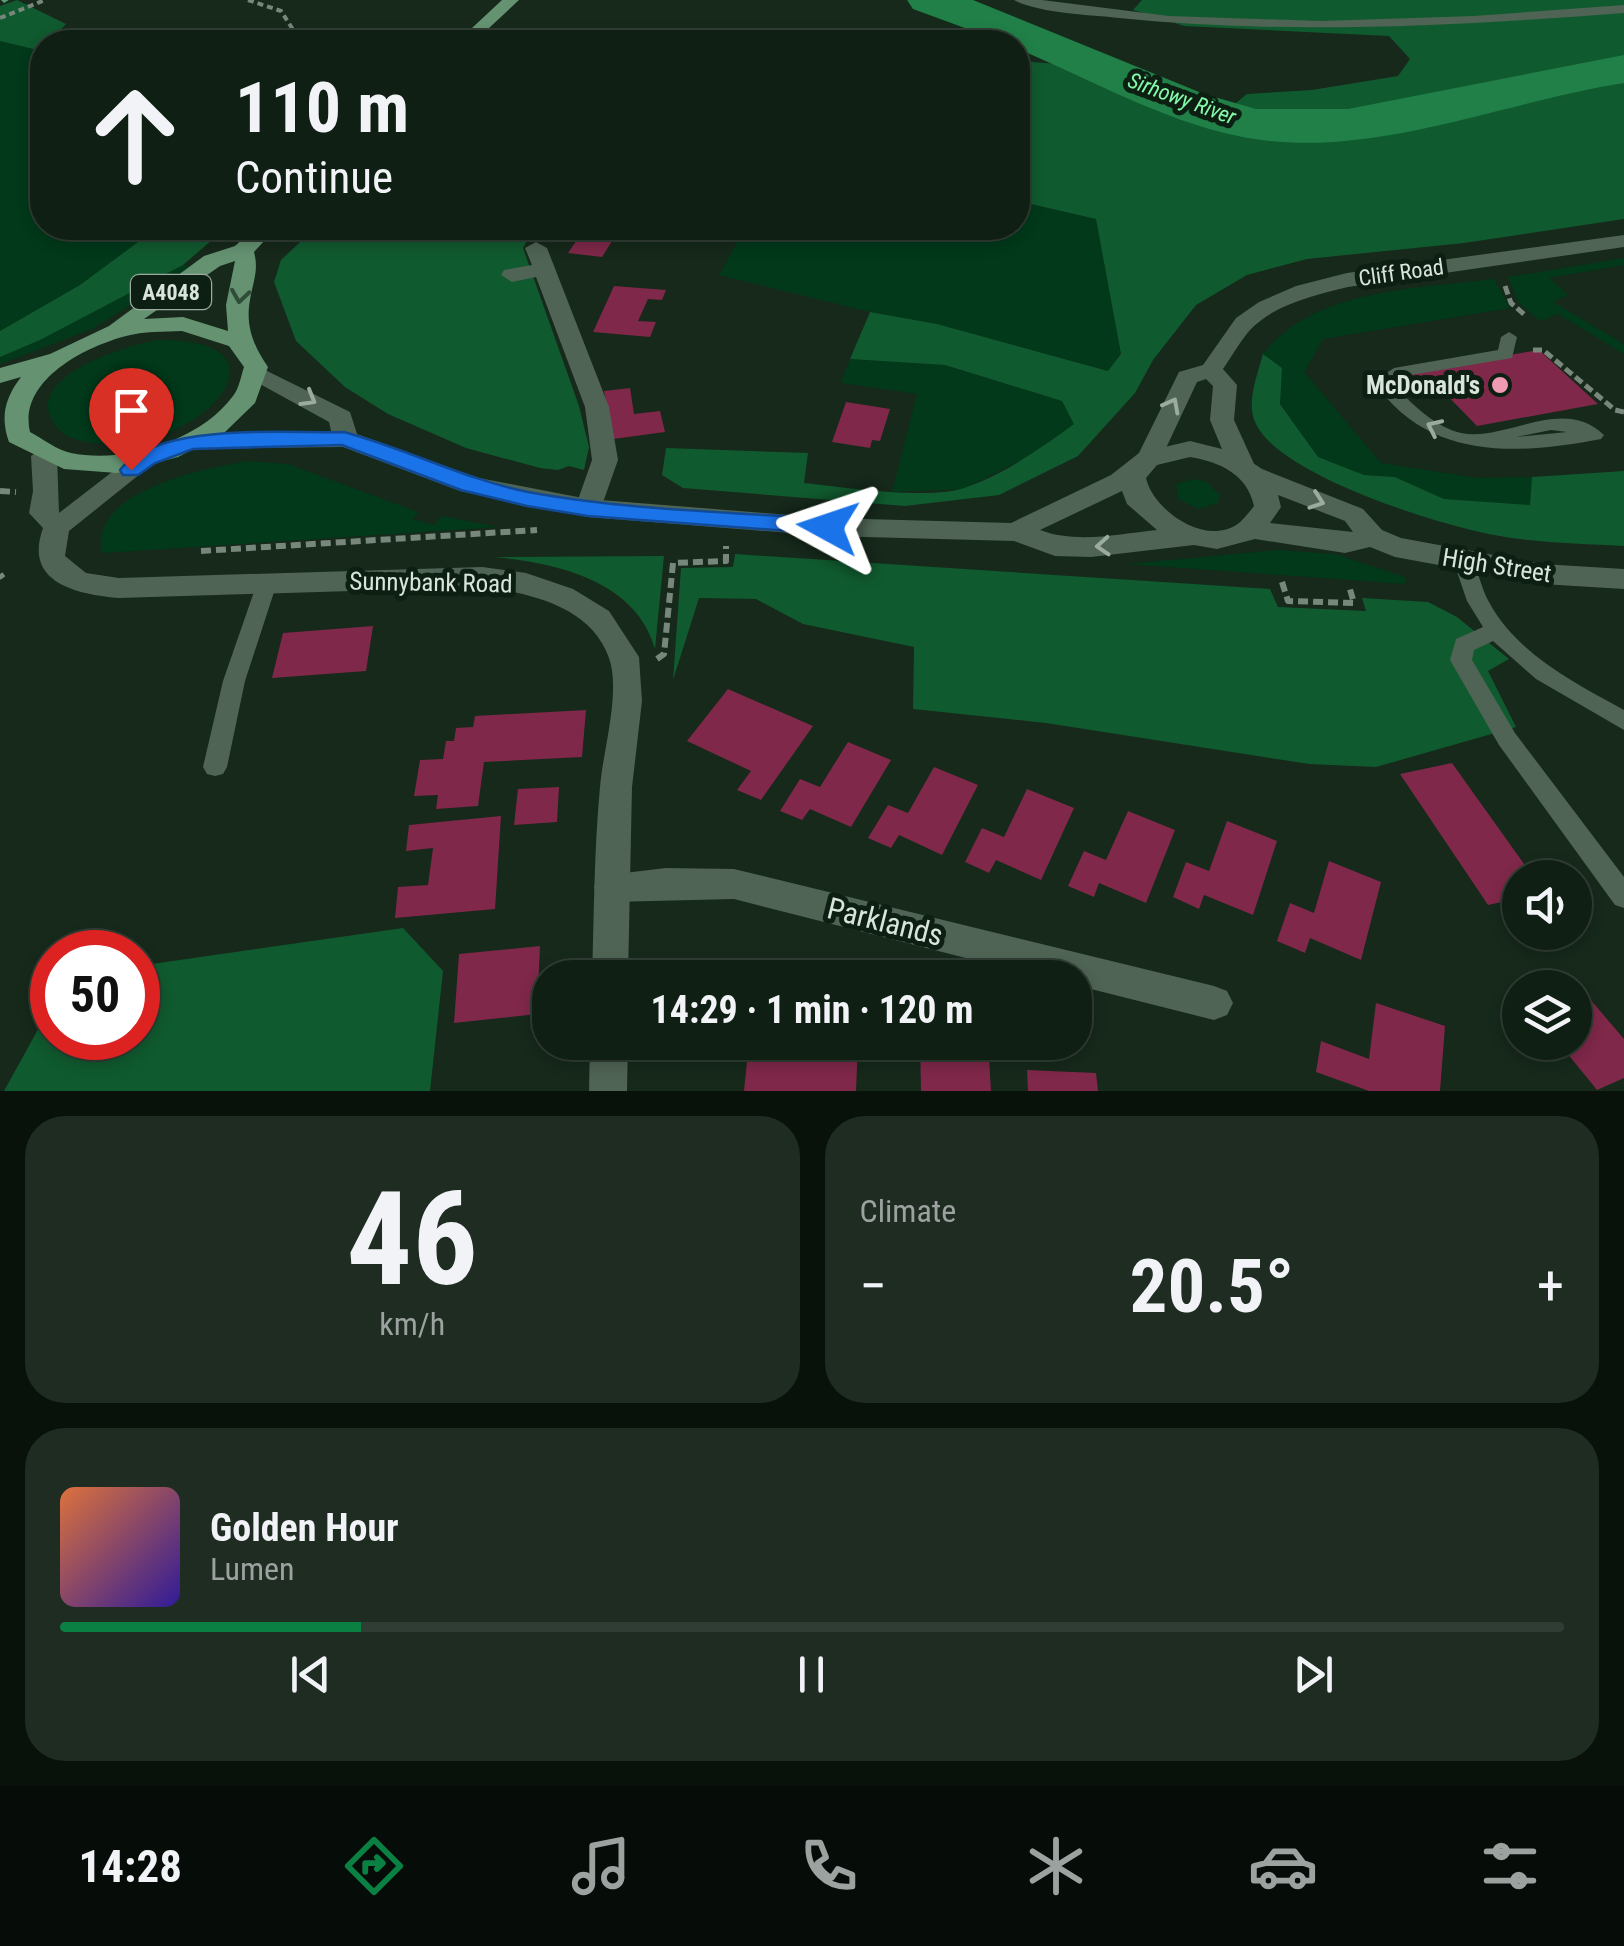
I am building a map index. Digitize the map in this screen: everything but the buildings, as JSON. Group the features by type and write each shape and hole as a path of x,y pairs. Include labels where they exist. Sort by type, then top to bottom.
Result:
{"main road":[{"path":"479,30 511,0"},
{"name":"A4048","path":"102,338 212,261 252,240"},
{"name":"A4048","path":"240,341 237,305 254,240"},
{"path":"0,376 60,358 122,330 183,324 218,329 240,341 257,363 255,386 240,410 211,433 148,458 114,464 44,456 9,434 18,400 36,376 60,358"}],"street":[{"name":"Cliff Road","path":"1142,465 1187,377 1211,370 1244,323 1267,307 1347,280 1624,241"},
{"path":"512,274 540,258 597,407 604,460 588,508"},
{"path":"191,443 344,439 469,485 588,508 934,533 1016,532 1055,546 1091,547 1191,536 1216,538 1250,530 1268,508 1266,492 1248,470 1222,420 1224,385 1211,370"},
{"path":"256,373 341,418 344,439"},
{"path":"1016,532 1044,514 1079,503 1142,465 1190,449 1228,458 1248,470"},
{"name":"Sunnybank Road","path":"44,456 46,491 42,513 57,526 50,547 56,566 66,576 92,586 482,577 526,583 563,596 599,620 627,666 610,960"},
{"path":"57,526 83,511 148,458"},
{"path":"1142,465 1133,492 1141,508 1173,530 1191,536"},
{"name":"High Street","path":"1248,470 1354,514 1372,537 1394,547 1464,563 1542,574 1624,579"},
{"name":"High Street","path":"1250,530 1345,543 1372,537"},
{"name":"Parklands","path":"612,887 734,884 1214,1003"},
{"path":"608,1091 609,1060"}],"lane":[{"path":"1020,0 1079,11 1292,24 1530,18 1624,9"},
{"path":"1508,336 1506,354 1400,372 1388,378 1389,390 1424,424 1449,434 1522,444 1594,435"},
{"path":"1464,563 1480,605 1497,630 1546,676 1624,721"},
{"path":"215,767 234,681 268,584"},
{"path":"1497,630 1464,645 1461,660 1507,739 1624,896"}],"path":[{"path":"0,18 45,0"},
{"path":"248,0 282,11 294,30"},
{"path":"1501,274 1511,302 1534,323"},
{"path":"1536,345 1531,348 1534,351 1543,350 1615,410 1624,412"},
{"path":"188,552 549,529"},
{"path":"666,614 673,563 726,561 726,539"},
{"path":"1282,582 1288,601 1354,603 1349,586"}],"green space":[{"path":"17,0 66,24 60,30 30,30 30,48 0,41 0,6"},
{"path":"1142,0 1624,0 1624,219 1464,243 1307,259 1247,275 1196,305 1153,360 1135,393 1078,456 999,495 905,506 683,488 662,475 666,448 808,453 804,483 887,492 952,491 1009,467 1074,424 1062,401 945,365 850,359 870,312 937,324 1108,371 1121,354 1096,219 1030,204 1030,62 1072,65 1133,96 1210,124 1247,94 1312,90 1398,76 1410,59 1389,36 1184,26 1133,10"},
{"path":"0,41 30,47 30,240 141,240 80,285 0,331"},
{"path":"1030,204 1096,219 1121,353 1109,371 937,324 719,275 738,240 1030,240"},
{"path":"141,240 212,240 183,265 0,357 0,331 80,285"},
{"path":"302,240 527,240 523,248 579,406 589,447 584,470 569,466 558,470 540,468 466,448 388,414 345,387 296,341 274,282 281,260"},
{"path":"1624,258 1624,265 1549,278 1568,295 1553,302 1624,344 1624,354 1558,314 1540,321 1519,303 1508,277"},
{"path":"183,265 192,267 92,329 0,364 0,357"},
{"path":"1494,279 1510,308 1323,339 1304,372 1381,463 1478,478 1532,477 1531,505 1444,499 1395,477 1364,475 1318,457 1280,403 1263,354 1285,332 1339,304 1401,290"},
{"path":"157,340 201,344 225,357 230,375 220,396 199,416 169,432 134,442 85,442 68,436 55,425 48,408 52,392 64,378 103,356"},
{"path":"1263,354 1282,368 1280,404 1318,457 1364,475 1395,477 1444,499 1530,505 1532,477 1624,471 1624,546 1526,540 1437,521 1362,495 1294,461 1269,442 1255,422 1252,397"},
{"path":"850,359 945,365 1062,401 1075,424 1029,456 964,489 892,492 917,394 841,383"},
{"path":"247,461 288,464 418,512 413,519 434,525 442,516 498,527 102,553 102,532 113,514 130,499 178,477"},
{"path":"1195,479 1206,482 1220,495 1218,503 1198,509 1178,499 1176,484"},
{"path":"1278,550 1335,554 1405,577 1405,584 1127,564"},
{"path":"735,554 1270,589 1278,607 1366,611 1362,598 1428,602 1457,617 1509,659 1488,671 1516,727 1376,767 1309,764 1046,723 913,709 914,647 803,624 756,599 699,598 673,680 681,568 733,567"},
{"path":"664,556 655,649 645,625 612,591 567,571 494,557"},
{"path":"403,928 443,971 430,1091 4,1091 30,1044 30,1060 160,1060 160,963"}],"waterway":[{"name":"Sirhowy River","path":"929,0 1012,30"},
{"name":"Sirhowy River","path":"1030,37 1221,116 1256,124 1302,127 1394,117 1624,69"}],"place":[{"name":"McDonald's","path":"1500,385"}],"route":[{"path":"131,470 148,458 191,443 344,439 469,485 527,499 588,508 828,527"}]}
